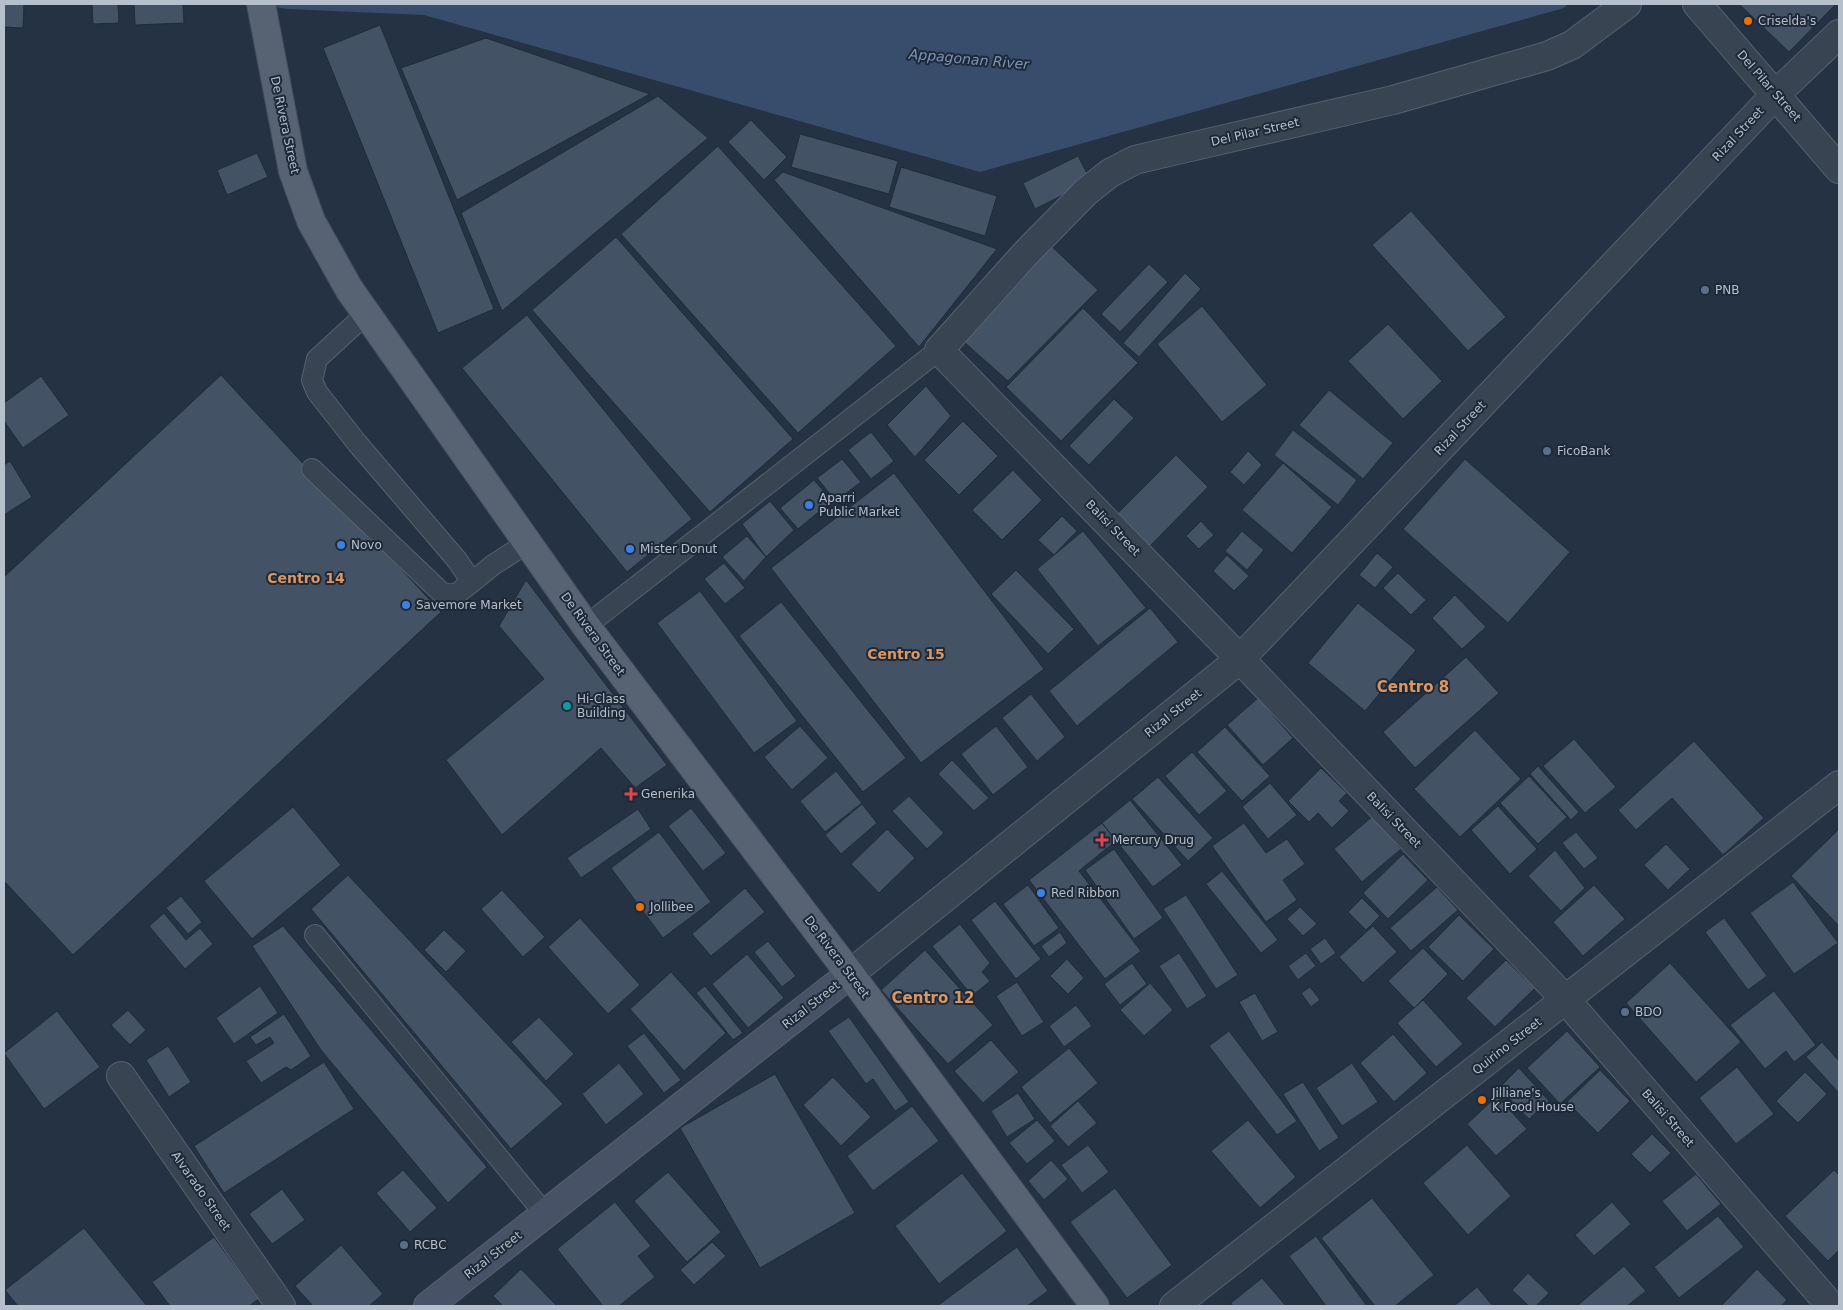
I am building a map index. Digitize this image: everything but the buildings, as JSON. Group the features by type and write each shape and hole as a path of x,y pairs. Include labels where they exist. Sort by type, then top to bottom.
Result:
{"main road":[{"name":"De Rivera Street","path":"261,6 293,171 311,221 349,289 586,626 850,974 1096,1306"},
{"name":"Rizal Street","path":"428,1306 850,974"}],"street":[{"name":"Del Pilar Street","path":"939,350 1026,253 1086,192 1110,173 1135,160 1393,100 1547,56 1572,45 1627,4"},
{"name":"Del Pilar Street","path":"1697,4 1839,169"},
{"name":"Rizal Street","path":"850,974 1240,659 1776,94 1839,34"},
{"name":"Balisi Street","path":"939,350 1240,659 1566,1000 1830,1306"},
{"name":"Quirino Street","path":"1174,1306 1839,785"},
{"name":"Alvarado Street","path":"121,1076 282,1306"}],"lane":[{"path":"366,314 317,359 312,380 317,392 356,442 457,560 472,582"},
{"path":"586,626 939,350"},
{"path":"312,469 442,593 455,595 493,564 527,543"},
{"path":"315,935 545,1214"}],"water":[{"name":"Appagonan River","path":"256,4 1568,4 1564,8 980,172 424,15 288,9"}],"place":[{"name":"Criselda's","path":"1748,21"},
{"name":"PNB","path":"1705,290"},
{"name":"FicoBank","path":"1547,451"},
{"name":"Aparri Public Market","path":"809,505"},
{"name":"Novo","path":"341,545"},
{"name":"Mister Donut","path":"630,549"},
{"name":"Savemore Market","path":"406,605"},
{"name":"Hi-Class Building","path":"567,706"},
{"name":"Generika","path":"631,794"},
{"name":"Mercury Drug","path":"1102,840"},
{"name":"Red Ribbon","path":"1041,893"},
{"name":"Jollibee","path":"640,907"},
{"name":"BDO","path":"1625,1012"},
{"name":"Jilliane's K Food House","path":"1482,1100"},
{"name":"RCBC","path":"404,1245"}],"district":[{"name":"Centro 14","path":"306,578"},
{"name":"Centro 15","path":"906,654"},
{"name":"Centro 8","path":"1413,687"},
{"name":"Centro 12","path":"933,998"}]}
